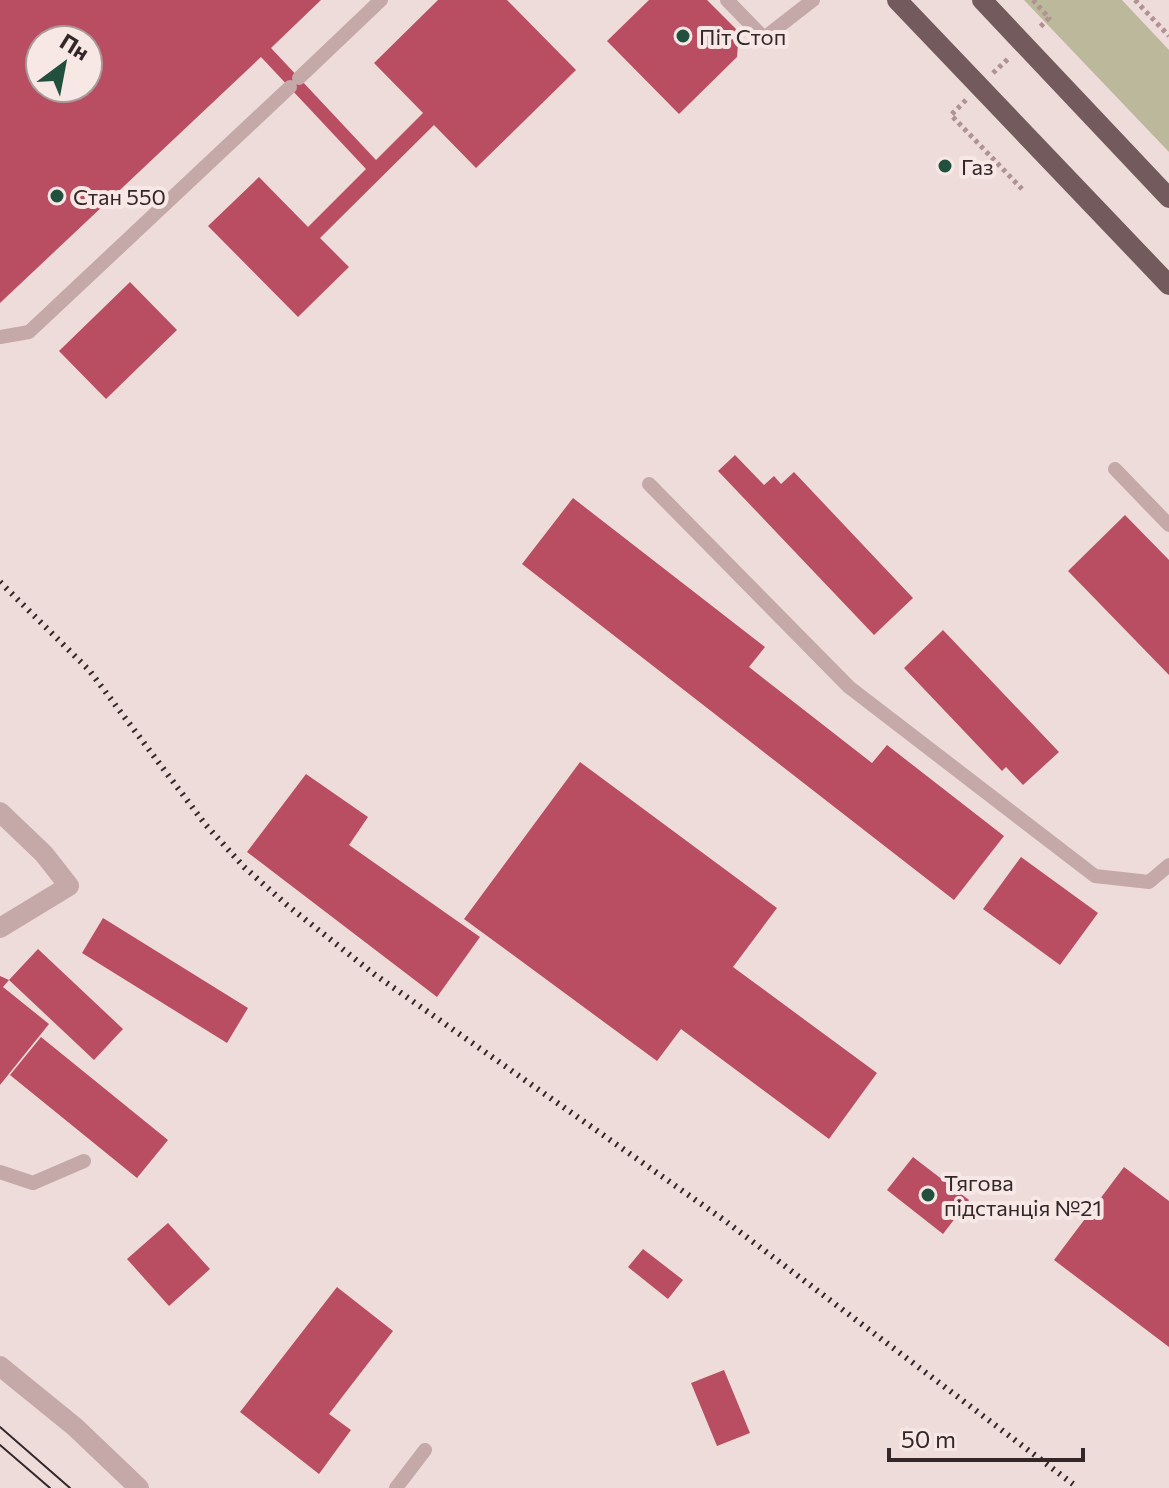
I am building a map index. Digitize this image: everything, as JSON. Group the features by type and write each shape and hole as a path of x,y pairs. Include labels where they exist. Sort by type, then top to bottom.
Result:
{"main road":[{"path":"897,0 1169,285"},
{"path":"982,0 1169,198"}],"street":[{"path":"0,812 44,854 69,886 0,928"},
{"path":"0,1366 75,1427 139,1488"}],"lane":[{"path":"0,337 29,332 381,0"},
{"path":"727,0 764,38 813,0"},
{"path":"1115,469 1169,525"},
{"path":"649,484 849,687 1095,876 1149,882 1169,865"},
{"path":"0,1172 33,1183 84,1161"},
{"path":"396,1488 425,1450"}],"path":[{"path":"1135,0 1169,36"}],"shaded area":[{"path":"1024,0 1122,0 1169,50 1169,152"}],"building":[{"path":"0,0 321,0 271,48 376,160 423,113 374,63 438,0 507,0 576,70 476,168 434,125 320,238 349,267 298,317 208,226 259,177 308,227 366,169 261,57 0,303"},
{"path":"649,0 707,0 739,32 737,57 679,114 607,41"},
{"path":"130,282 177,330 106,399 59,351"},
{"path":"735,455 764,485 774,476 781,484 794,472 913,598 874,635 718,471"},
{"path":"573,498 765,647 749,667 872,763 887,745 1004,836 954,900 522,564"},
{"path":"1125,515 1169,560 1169,675 1068,571"},
{"path":"943,630 1059,752 1023,785 1006,767 1002,771 904,668"},
{"path":"580,762 777,908 733,967 877,1073 829,1139 681,1029 657,1061 464,919"},
{"path":"306,774 368,817 349,845 480,937 437,997 247,852"},
{"path":"1021,857 1098,913 1060,965 983,909"},
{"path":"103,918 248,1008 227,1043 82,953"},
{"path":"38,949 123,1029 94,1060 9,980"},
{"path":"0,976 9,980 3,987 49,1024 0,1085"},
{"path":"41,1037 168,1140 137,1178 10,1075"},
{"name":"Тягова пiдстанцiя №21","path":"913,1157 969,1200 943,1234 887,1190"},
{"path":"1124,1167 1169,1201 1169,1347 1054,1260"},
{"path":"168,1223 210,1269 169,1306 127,1259"},
{"path":"643,1249 683,1280 668,1299 628,1267"},
{"path":"337,1287 393,1331 329,1414 351,1430 319,1474 240,1412"},
{"path":"724,1370 750,1433 717,1446 691,1383"}],"tram line":[{"path":"0,1427 70,1488"},
{"path":"0,1445 50,1488"}],"railway":[{"path":"0,582 89,670 205,824 244,867 287,905 374,974 724,1220 1073,1484"}],"place":[{"name":"Піт Стоп","path":"683,36"},
{"name":"Газ","path":"945,166"},
{"name":"Стан 550","path":"57,196"},
{"name":"Тягова пiдстанцiя №21","path":"928,1195"}]}
